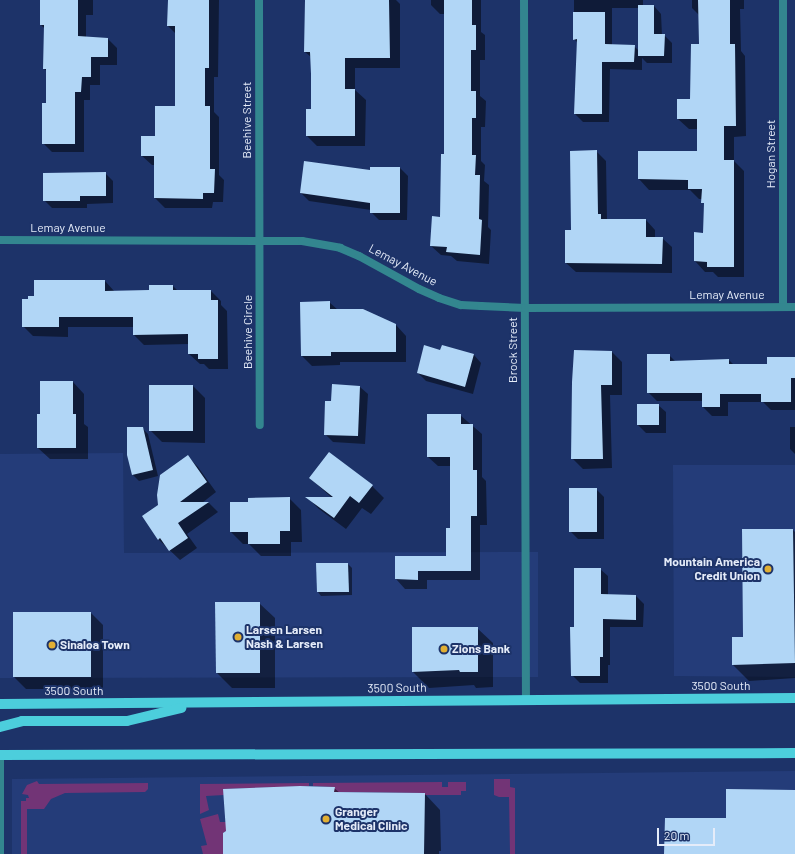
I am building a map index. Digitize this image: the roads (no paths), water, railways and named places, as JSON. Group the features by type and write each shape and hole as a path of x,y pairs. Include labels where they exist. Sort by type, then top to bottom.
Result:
{"main road":[{"name":"3500 South","path":"0,704 196,704 526,699 795,698"},
{"path":"0,727 22,721 128,721 196,704"},
{"path":"0,755 795,753"}],"street":[{"name":"Beehive Street","path":"259,0 259,239"},
{"name":"Brock Street","path":"524,0 526,699"},
{"name":"Hogan Street","path":"783,0 783,307"},
{"name":"Beehive Circle","path":"259,239 260,425"},
{"name":"Lemay Avenue","path":"0,240 302,240 340,248 376,265 419,289 439,298 461,304 525,308 795,307"},
{"path":"0,755 0,854"}],"place":[{"name":"Mountain America Credit Union","path":"768,569"},
{"name":"Larsen Larsen Nash & Larsen","path":"238,637"},
{"name":"Sinaloa Town","path":"52,645"},
{"name":"Zions Bank","path":"444,649"},
{"name":"Granger Medical Clinic","path":"326,819"}]}
